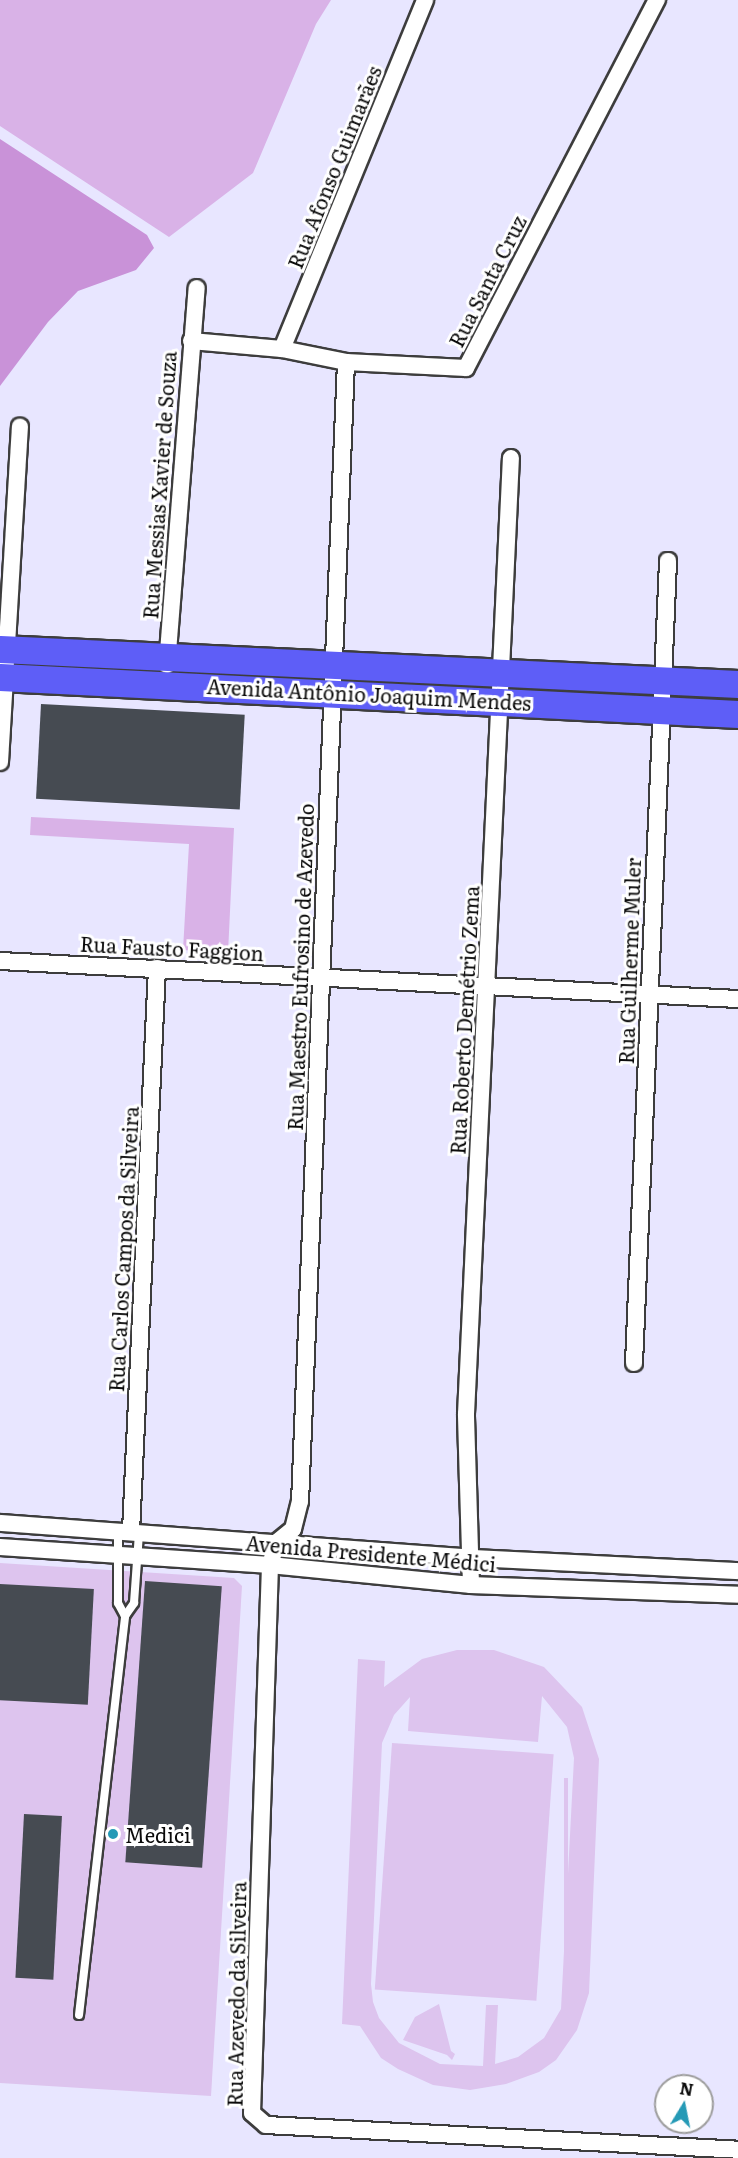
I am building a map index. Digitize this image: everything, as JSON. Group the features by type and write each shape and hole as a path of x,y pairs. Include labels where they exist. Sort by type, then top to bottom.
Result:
{"main road":[{"name":"Avenida Antônio Joaquim Mendes","path":"3,649 168,655 334,665 660,711 738,714"},
{"name":"Avenida Antônio Joaquim Mendes","path":"2,677 334,693 662,679 738,684"}],"street":[{"name":"Rua Afonso Guimarães","path":"282,349 425,0"},
{"name":"Rua Santa Cruz","path":"191,341 282,349 346,362 466,368 657,0"},
{"name":"Rua Messias Xavier de Souza","path":"166,684 196,288"},
{"name":"Rua Maestro Eufrosino de Azevedo","path":"270,1565 277,1542 293,1529 300,1501 346,362"},
{"path":"0,762 3,649 20,427"},
{"name":"Rua Roberto Demétrio Zema","path":"471,1585 466,1414 488,985 498,687 511,458"},
{"name":"Rua Guilherme Muler","path":"634,1363 668,561"},
{"name":"Rua Fausto Faggion","path":"0,961 738,999"},
{"name":"Rua Carlos Campos da Silveira","path":"129,1532 157,968"},
{"name":"Avenida Presidente Médici","path":"0,1523 471,1558 738,1571"},
{"name":"Avenida Presidente Médici","path":"0,1547 270,1565 471,1585 738,1595"},
{"path":"620,1590 621,1564"},
{"name":"Rua Azevedo da Silveira","path":"270,1565 252,2113 266,2125 738,2150"}],"lane":[{"path":"125,1616 118,1603 118,1554 129,1532"},
{"path":"79,2015 125,1616 134,1603 137,1556 129,1532"}],"shaded area":[{"path":"0,0 331,0 316,24 253,173 169,237 0,126"},
{"path":"0,139 147,235 154,248 136,270 78,291 48,322 0,386"},
{"path":"31,817 234,828 228,953 183,950 189,844 30,835"},
{"name":"Medici","path":"0,1563 234,1578 242,1586 211,2096 0,2083"},
{"path":"457,1650 494,1650 544,1667 582,1707 599,1759 589,1993 577,2030 556,2060 539,2072 506,2084 470,2090 433,2085 398,2069 381,2058 360,2026 342,2024 358,1659 385,1661 384,1687 422,1659","holes":["542,1696 567,1727 574,1758 561,2009 544,2038 518,2057 495,2064 498,2005 486,2005 483,2066 440,2064 399,2043 379,2018 373,2002 371,1984 382,1743 394,1715 410,1697 408,1731 538,1742"]},
{"path":"392,1743 554,1754 536,2001 375,1989"},
{"path":"564,1778 568,1778 568,1979 564,1979"},
{"path":"439,2004 451,2051 455,2054 452,2060 447,2055 403,2040 415,2017"}],"building":[{"path":"41,704 245,715 240,810 36,799"},
{"path":"145,1581 222,1586 202,1868 125,1862"},
{"path":"0,1584 94,1589 88,1705 0,1700"},
{"path":"24,1814 62,1816 53,1980 15,1978"}],"place":[{"name":"Medici","path":"113,1834"}]}
